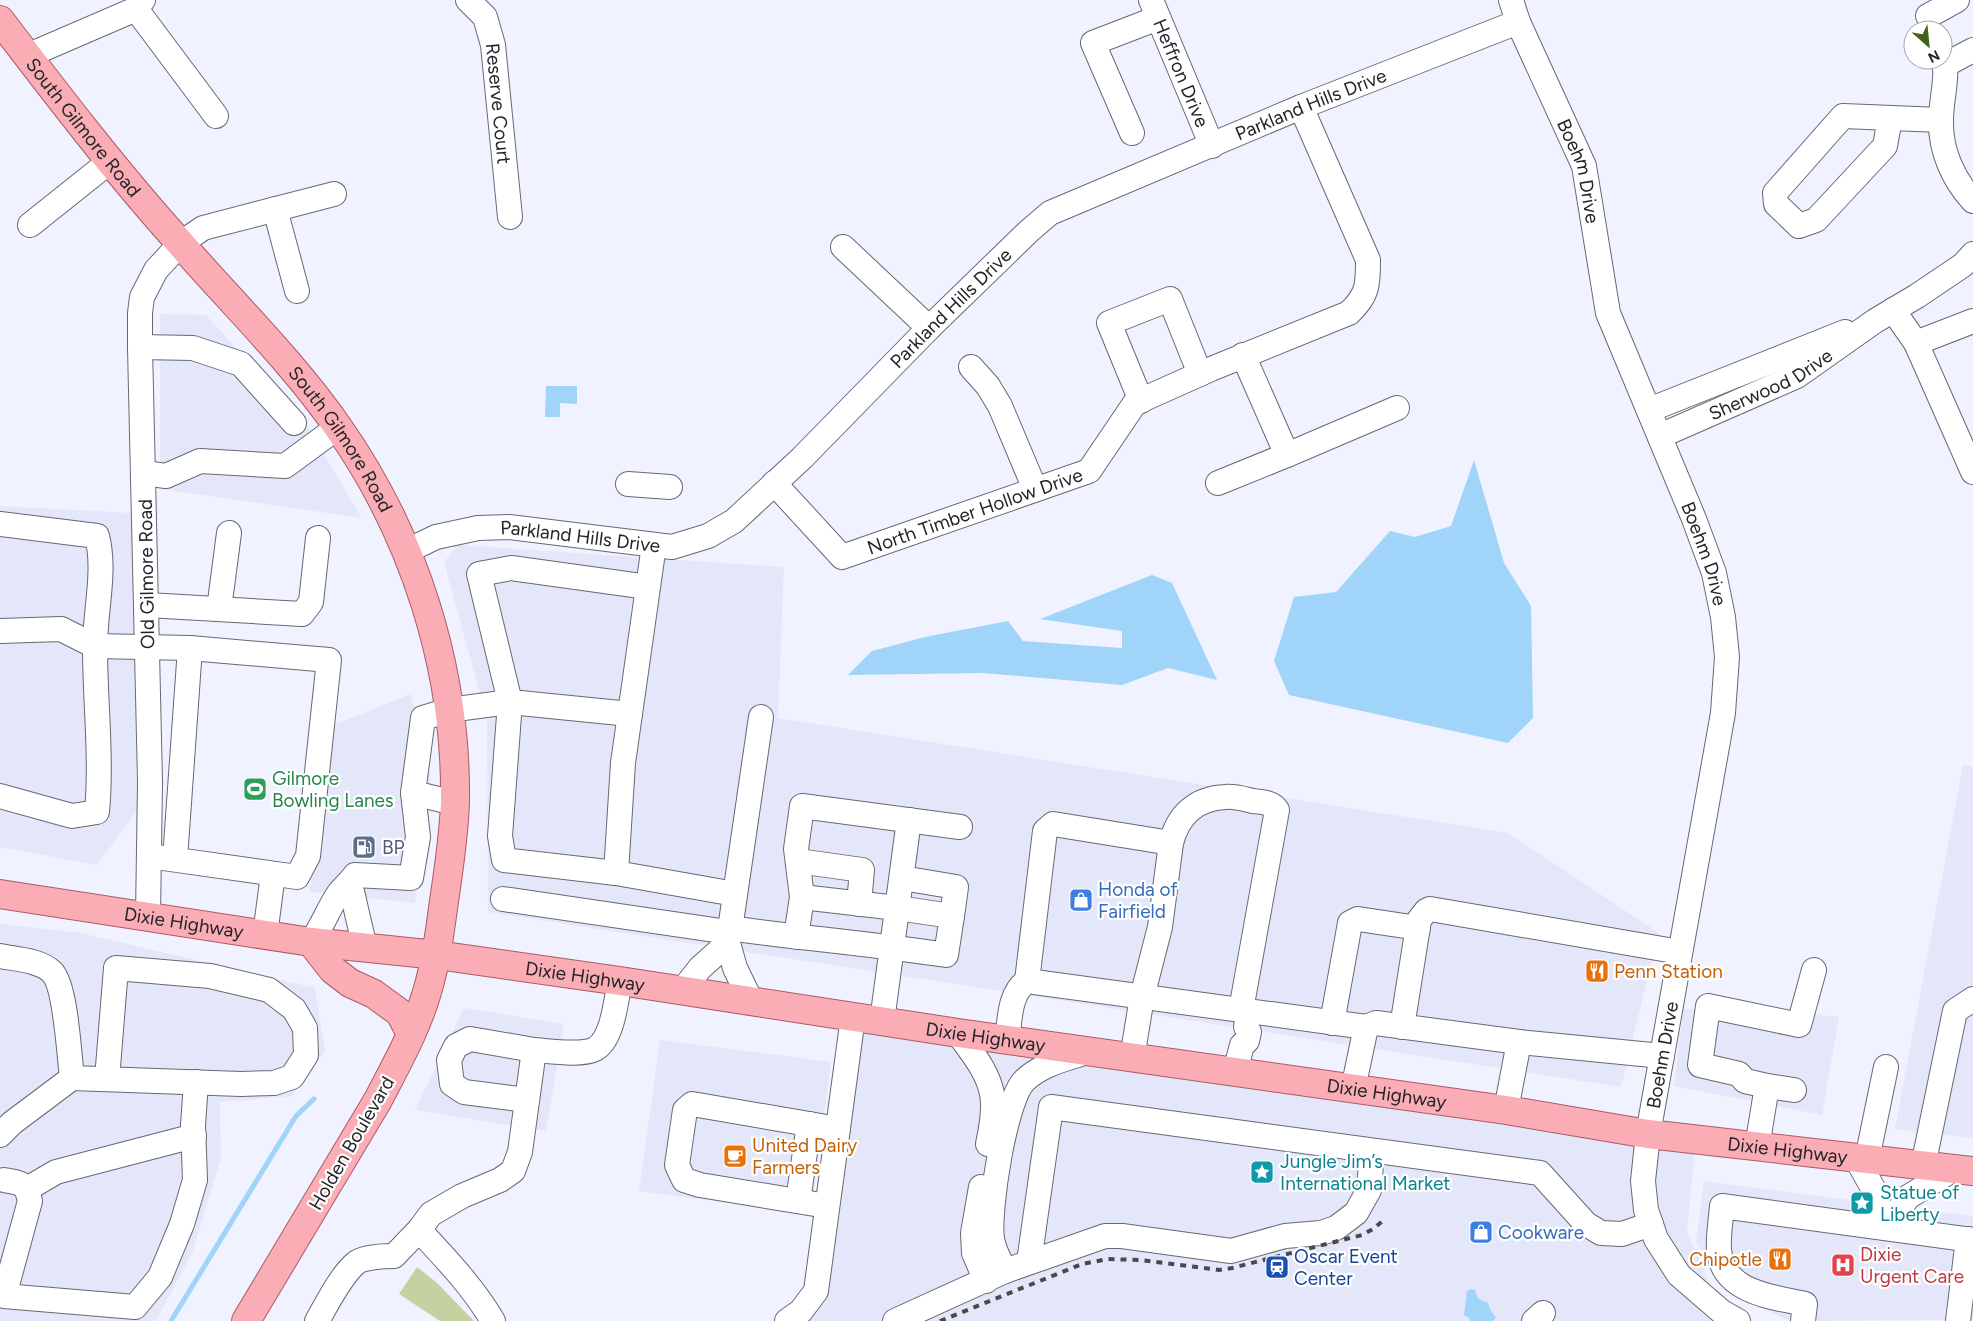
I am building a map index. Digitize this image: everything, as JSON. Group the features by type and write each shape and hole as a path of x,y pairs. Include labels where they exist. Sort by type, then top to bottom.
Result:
{"main road":[{"name":"South Gilmore Road","path":"0,20 109,162 292,368 338,427 378,490 407,551 434,633 449,710 453,743 455,803 450,863 437,955"},
{"name":"Dixie Highway","path":"0,894 310,942 437,955 1087,1052 1506,1110 1648,1134 1963,1170"},
{"path":"310,942 333,970 350,982 374,994 400,1014 410,1034"},
{"name":"Holden Boulevard","path":"246,1321 378,1100 410,1034 427,992 437,955"}],"street":[{"name":"Reserve Court","path":"468,0 485,17 493,44 510,217"},
{"path":"1928,15 1957,0"},
{"path":"27,56 139,4 216,116"},
{"path":"1132,133 1093,43 1155,9"},
{"name":"Heffron Drive","path":"1155,9 1212,146"},
{"name":"Parkland Hills Drive","path":"407,551 436,537 478,528 502,527 672,547 708,536 734,521 802,458 928,328 1050,213 1212,146 1514,11"},
{"name":"Boehm Drive","path":"1514,11 1584,166 1608,313 1660,436 1714,573 1723,617 1727,658 1722,713 1648,1134 1644,1181 1646,1210 1656,1239 1679,1275 1722,1312 1738,1321"},
{"path":"1953,57 1973,50"},
{"path":"1945,70 1946,80 1941,120 1943,141 1949,164 1959,185 1973,201"},
{"name":"North Timber Hollow Drive","path":"774,483 842,557 1089,471 1135,403 1349,312 1361,301 1368,280 1368,260 1301,107"},
{"path":"1890,118 1885,146 1816,220 1799,226 1776,204 1775,193 1843,116 1941,120"},
{"path":"30,225 109,162"},
{"name":"Old Gilmore Road","path":"148,916 150,782 140,347 142,297 156,270 180,244 203,228 334,194"},
{"path":"275,209 297,291"},
{"path":"843,247 928,328"},
{"name":"Sherwood Drive","path":"1660,436 1797,376 1884,316 1963,265 1973,254"},
{"path":"1140,401 1109,323 1170,299 1200,374"},
{"path":"1884,316 1916,343 1973,472"},
{"name":"Sherwood Drive","path":"1649,410 1884,316"},
{"path":"1916,343 1973,321"},
{"path":"241,364 268,341"},
{"path":"140,347 193,348 241,364 294,423"},
{"path":"1243,356 1287,455"},
{"path":"971,367 988,386 1000,406 1035,489"},
{"path":"1218,483 1397,408"},
{"path":"144,473 166,476 200,460 285,466 338,427"},
{"path":"628,484 670,487"},
{"path":"0,524 97,536 101,551 95,646 100,782 97,812 72,816 0,796"},
{"path":"219,609 229,533"},
{"path":"147,605 302,614 311,602 318,538"},
{"path":"616,874 623,763 654,545"},
{"path":"648,587 511,568 479,574 510,702 500,836 504,860 616,874 735,894"},
{"path":"0,631 61,628 95,646 190,648 329,660 308,856 297,877 149,856"},
{"path":"175,859 190,648"},
{"path":"310,942 318,932 340,892 350,883 355,875 411,878 418,837 413,793 423,718 449,710 510,702 630,714"},
{"path":"751,1001 735,968 728,935 761,717"},
{"path":"413,793 455,803"},
{"path":"1132,1058 1142,997 1160,927 1174,830 1184,816 1198,802 1226,797 1266,803 1274,806 1277,810 1235,1072"},
{"path":"796,937 802,897 796,849 802,806 960,827"},
{"path":"882,1022 909,820"},
{"path":"1027,980 1045,832 1053,824 1171,843"},
{"path":"798,862 862,870 859,904"},
{"path":"265,935 273,874"},
{"path":"503,899 728,935 796,937 892,947 946,955 956,887 902,878"},
{"path":"350,883 365,948"},
{"path":"802,897 952,916"},
{"path":"1402,1027 1419,920 1430,909 1680,952"},
{"path":"1332,1022 1350,922 1358,919 1418,928"},
{"path":"682,991 728,935"},
{"path":"0,956 38,964 52,972 61,989 72,1078"},
{"path":"0,1135 12,1122 72,1078 196,1082 274,1083 292,1076 306,1055 305,1028 294,1009 269,990 210,976 116,968 107,1079"},
{"path":"1672,997 1799,1025 1814,970"},
{"path":"1007,1040 1013,998 1020,985 1027,980 1142,997 1244,1023 1332,1022 1366,1028 1376,1023 1519,1042 1662,1056"},
{"path":"527,1100 464,1092 452,1084 449,1060 456,1046 470,1039 534,1050 580,1052 595,1049 608,1036 620,981"},
{"path":"1923,1166 1955,1011 1973,999"},
{"path":"1708,1006 1700,1065 1739,1074 1745,1081 1794,1090"},
{"path":"787,1321 801,1311 816,1291 853,1017"},
{"path":"1353,1089 1366,1028"},
{"path":"958,1033 984,1072 992,1095 991,1128 973,1233 974,1253 995,1276"},
{"path":"1506,1110 1519,1042"},
{"path":"317,1321 337,1287 357,1261 378,1256 394,1256 419,1230 431,1214 462,1196 500,1180 512,1171 520,1152 534,1050"},
{"path":"995,1276 992,1207 1006,1120 1014,1096 1023,1081 1039,1069 1087,1052"},
{"path":"1886,1067 1862,1159 1886,1228"},
{"path":"1,1181 20,1183 27,1189 30,1201 4,1296 135,1307 160,1277 182,1224 195,1180 196,1082"},
{"path":"1757,1147 1767,1086"},
{"path":"827,1206 700,1185 684,1180 678,1165 685,1110 692,1104 838,1129"},
{"path":"1030,1262 1051,1107 1540,1173 1586,1224 1601,1233 1622,1234 1651,1224"},
{"path":"798,1201 809,1124"},
{"path":"27,1189 56,1172 194,1136"},
{"path":"895,1321 995,1276 1105,1236 1122,1236 1231,1251 1285,1236 1322,1233 1336,1228 1356,1213 1363,1203 1369,1190 1372,1151"},
{"path":"1886,1228 1908,1197 1963,1170"},
{"path":"1803,1321 1805,1304 1759,1295 1727,1274 1721,1263 1719,1249 1722,1206 1970,1240 1958,1321"},
{"path":"419,1230 455,1268 482,1302 493,1321"}],"shaded area":[{"path":"160,314 206,315 306,425 362,518 160,489"},
{"path":"0,506 132,513 137,811 97,865 0,847"},
{"path":"458,545 784,567 778,718 1508,833 1659,933 1621,1087 488,912 487,720 444,562"},
{"path":"411,694 431,781 415,903 310,892 332,726"},
{"path":"1963,765 1973,767 1973,1138 1895,1129"},
{"path":"0,924 81,933 315,988 325,1051 292,1096 220,1102 221,1159 192,1253 156,1321 0,1321"},
{"path":"464,1008 564,1024 546,1131 415,1110"},
{"path":"1683,1009 1786,1011 1839,1017 1822,1115 1674,1086"},
{"name":"Jungle Jim’s International Market","path":"853,1017 1696,1139 1687,1232 1722,1312 1738,1321 787,1321 801,1311"},
{"path":"660,1040 831,1062 811,1214 639,1191"},
{"path":"1704,1181 1973,1216 1973,1320 1790,1321 1776,1315 1724,1286 1696,1242"}],"green space":[{"path":"417,1267 436,1282 474,1321 440,1321 399,1294"}],"water":[{"path":"546,386 577,386 577,404 560,403 560,417 545,417"},
{"path":"1474,460 1504,563 1531,606 1533,718 1508,743 1289,695 1274,661 1294,597 1336,592 1390,531 1415,537 1451,526"},
{"path":"1152,575 1172,583 1217,680 1168,668 1122,685 983,673 848,675 872,651 925,637 1008,621 1023,641 1122,648 1122,631 1040,619"},
{"path":"1475,1290 1479,1299 1488,1303 1496,1317 1493,1321 1470,1321 1464,1315 1467,1291"}],"waterway":[{"path":"171,1321 296,1116 314,1099"}],"railway":[{"path":"940,1321 1082,1264 1108,1259 1140,1260 1219,1270 1362,1235 1385,1219"}],"place":[{"name":"Gilmore Bowling Lanes","path":"255,789"},
{"name":"BP","path":"364,847"},
{"name":"Honda of Fairfield","path":"1081,900"},
{"name":"Penn Station","path":"1597,971"},
{"name":"United Dairy Farmers","path":"735,1156"},
{"name":"Jungle Jim’s International Market","path":"1262,1172"},
{"name":"Statue of Liberty","path":"1862,1203"},
{"name":"Cookware","path":"1481,1232"},
{"name":"Chipotle","path":"1780,1259"},
{"name":"Dixie Urgent Care","path":"1843,1265"},
{"name":"Oscar Event Center","path":"1277,1267"}]}
